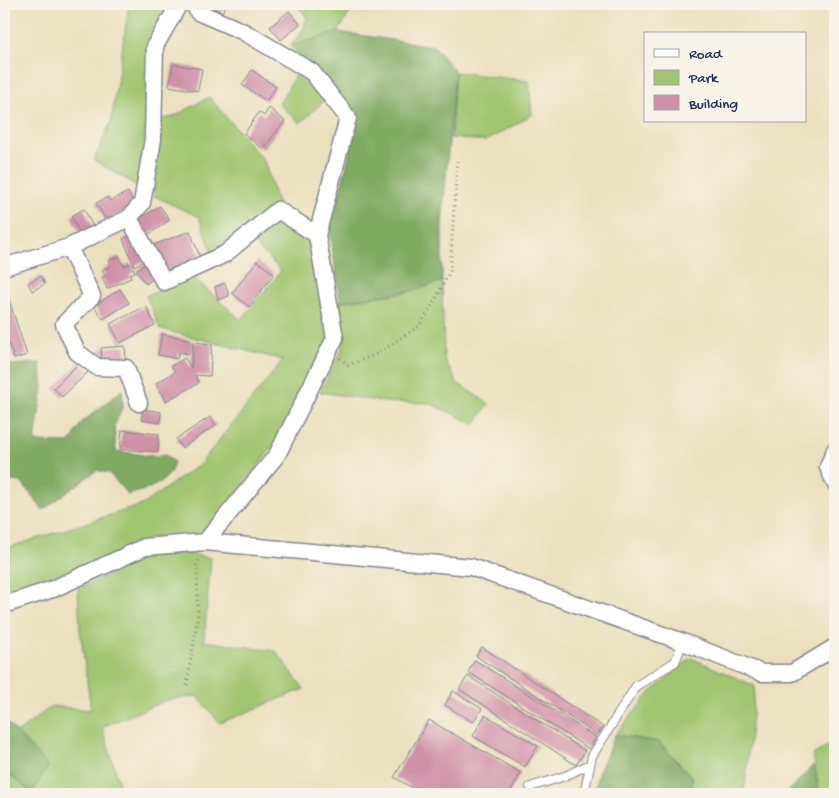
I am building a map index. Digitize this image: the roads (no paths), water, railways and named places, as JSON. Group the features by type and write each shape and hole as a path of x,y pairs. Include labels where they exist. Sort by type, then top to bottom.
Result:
{"street":[{"path":"4,267 69,247 129,218 142,203 153,139 155,46 179,4"},
{"path":"194,4 198,12 244,32 312,72 348,118 317,234 335,338 277,455 205,542"},
{"path":"129,218 164,282 225,254 278,210 317,234"},
{"path":"69,247 92,296 64,324 77,352 97,367 126,368 139,403"},
{"path":"835,450 828,467 835,483"},
{"path":"4,605 53,589 145,547 205,542 471,567 683,642 762,674 792,673 835,647"}],"lane":[{"path":"584,794 592,756 636,686 676,662 683,642"},
{"path":"530,787 565,776 590,764"}]}
